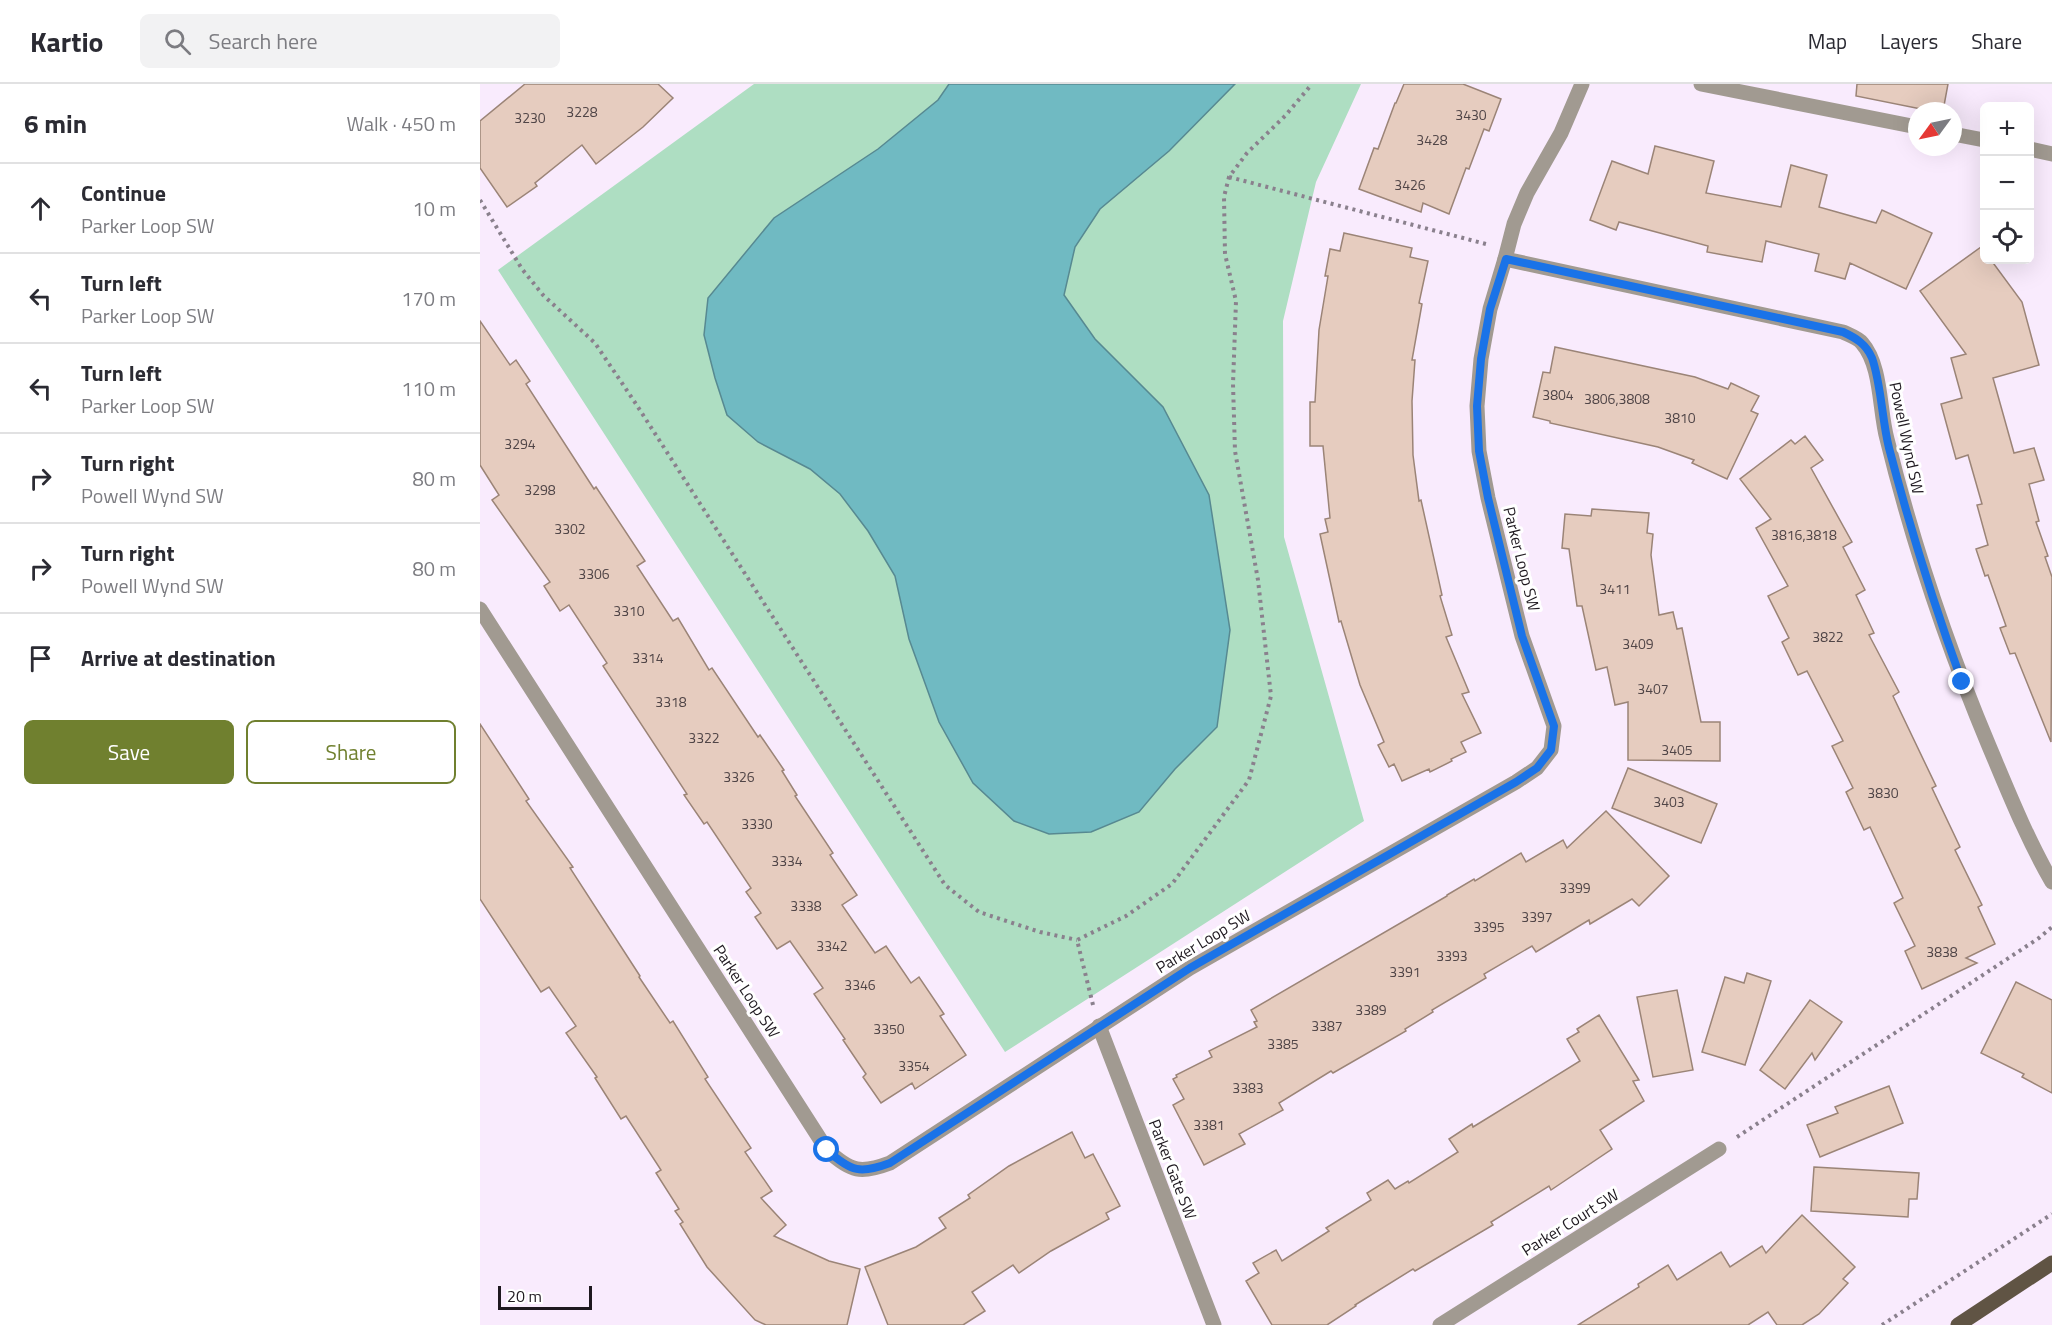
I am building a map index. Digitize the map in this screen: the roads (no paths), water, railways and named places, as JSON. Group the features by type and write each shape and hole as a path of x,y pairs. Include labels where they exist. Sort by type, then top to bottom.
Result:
{"main road":[{"path":"1958,1325 2052,1263"}],"street":[{"name":"Parker Loop SW","path":"480,609 827,1150 840,1162 854,1169 869,1170 890,1163 1190,968 1516,782 1537,768 1551,750 1554,726 1522,636 1493,519 1479,451 1477,406 1481,359 1490,309 1506,259 1514,224 1527,193 1561,134 1582,84"},
{"path":"1701,84 1908,125"},
{"path":"1962,136 1980,139"},
{"path":"2034,150 2052,154"},
{"name":"Powell Wynd SW","path":"1506,259 1843,332 1861,341 1872,358 1886,436 1909,526 1933,601 1962,682 2006,788 2052,882"},
{"name":"Parker Gate SW","path":"1099,1026 1214,1325"},
{"name":"Parker Court SW","path":"1440,1325 1719,1149"}],"water":[{"path":"949,84 1235,84 1169,151 1100,209 1075,247 1064,295 1095,339 1163,407 1209,495 1230,630 1217,727 1175,769 1139,812 1091,832 1049,834 1014,821 973,783 939,722 909,639 895,576 868,531 840,494 810,469 758,442 727,415 704,335 708,298 774,218 878,149 938,100"}]}
